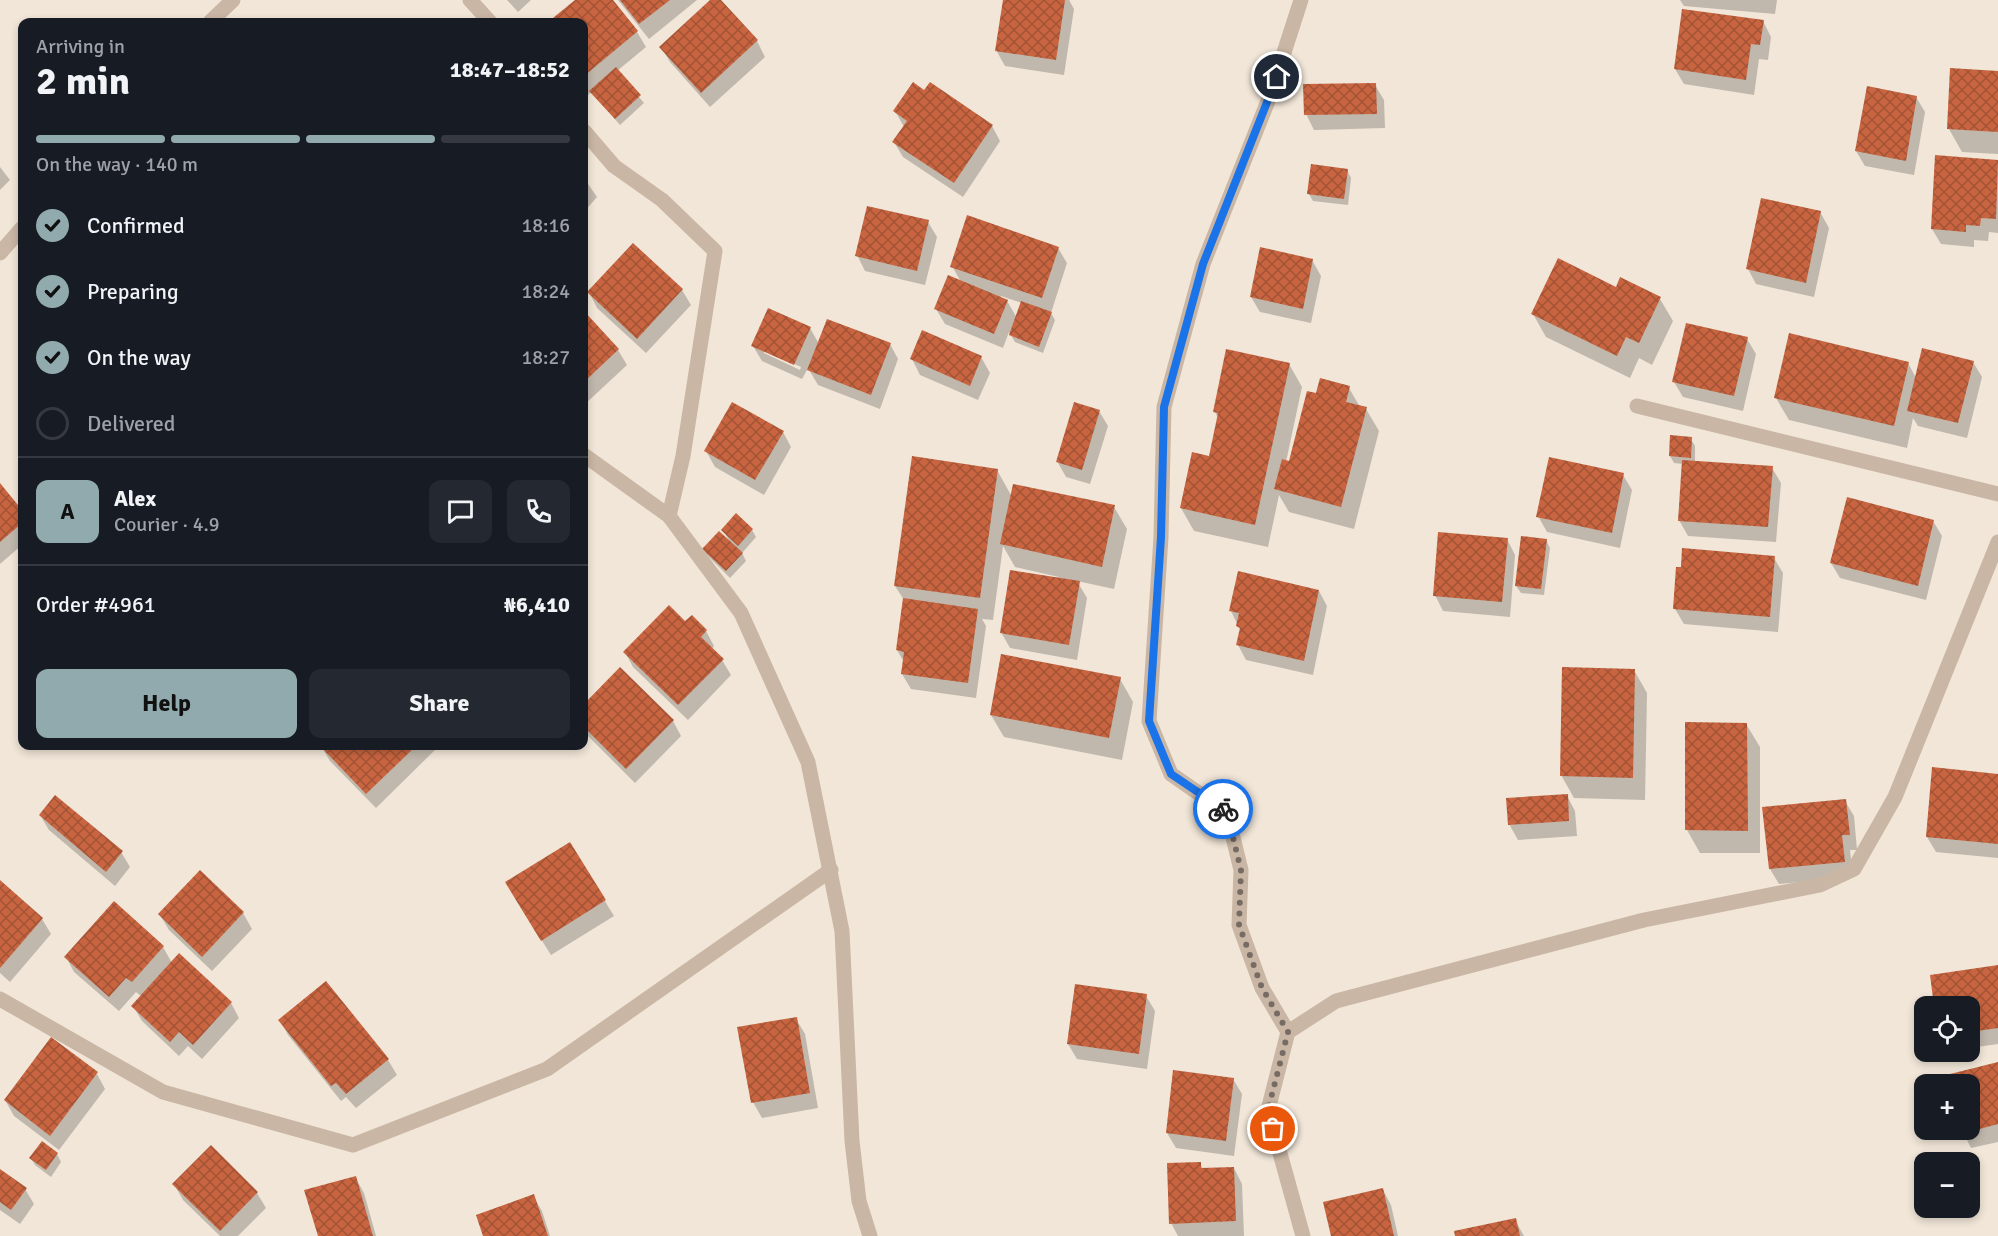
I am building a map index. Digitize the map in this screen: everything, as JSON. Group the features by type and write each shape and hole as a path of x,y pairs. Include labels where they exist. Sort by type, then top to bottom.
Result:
{"street":[{"path":"214,18 232,0"},
{"path":"470,0 486,18"},
{"path":"1288,1032 1262,988 1239,925 1241,870 1227,813 1171,774 1149,721 1161,537 1164,407 1203,264 1270,96 1301,0"},
{"path":"588,136 614,166 662,200 715,251 683,456 669,516"},
{"path":"0,253 18,233"},
{"path":"1637,406 1998,494"},
{"path":"588,458 669,516 741,613 808,762 842,931 853,1151 859,1201 870,1236"},
{"path":"1304,1236 1268,1110 1288,1032 1336,1001 1644,920 1820,885 1854,870 1895,797 1998,542"},
{"path":"0,999 163,1092 353,1145 547,1069 831,870"}],"building":[{"path":"575,0 613,0 638,31 588,73 588,18 553,18"},
{"path":"620,0 670,0 639,24"},
{"path":"710,0 721,0 758,40 701,93 659,47"},
{"path":"1003,0 1065,0 1056,60 995,51"},
{"path":"1682,9 1764,20 1760,45 1751,44 1746,80 1674,69"},
{"path":"616,67 641,95 615,119 589,91"},
{"path":"1950,68 1998,71 1998,132 1947,129"},
{"path":"913,82 924,90 930,82 993,125 954,183 892,142 907,121 893,111"},
{"path":"1376,83 1377,114 1304,115 1303,84"},
{"path":"1867,86 1917,96 1906,161 1855,151"},
{"path":"1935,155 1998,160 1996,219 1981,218 1980,226 1966,225 1966,232 1931,229"},
{"path":"1311,164 1348,169 1344,199 1307,194"},
{"path":"1761,198 1821,211 1806,283 1746,269"},
{"path":"867,206 929,220 917,271 855,256"},
{"path":"967,215 1059,247 1042,298 950,267"},
{"path":"633,243 683,289 637,339 588,291"},
{"path":"1260,247 1313,259 1303,309 1250,297"},
{"path":"1558,258 1616,287 1620,277 1661,297 1639,343 1626,337 1617,356 1531,314"},
{"path":"948,275 1008,300 994,334 934,309"},
{"path":"1021,301 1052,312 1039,347 1009,335"},
{"path":"768,308 811,327 794,365 751,346"},
{"path":"588,315 619,349 588,378"},
{"path":"827,319 891,343 871,395 807,370"},
{"path":"1686,323 1748,337 1734,396 1672,382"},
{"path":"922,330 982,356 970,386 910,359"},
{"path":"1789,333 1909,362 1894,426 1774,398"},
{"path":"1922,348 1974,361 1958,423 1907,411"},
{"path":"1226,349 1290,363 1255,525 1180,508 1192,452 1209,456 1218,413 1213,412"},
{"path":"1320,378 1350,386 1346,402 1367,407 1341,507 1274,489 1282,459 1289,461 1307,391 1316,393"},
{"path":"732,402 784,431 755,480 704,451"},
{"path":"1074,402 1100,410 1082,470 1056,462"},
{"path":"1670,435 1692,437 1691,458 1669,456"},
{"path":"912,456 998,469 980,598 894,586"},
{"path":"1549,457 1624,473 1612,533 1536,517"},
{"path":"1682,460 1773,466 1768,527 1678,521"},
{"path":"0,483 18,505 18,526 0,542"},
{"path":"1013,484 1115,505 1102,567 1000,544"},
{"path":"1847,497 1934,520 1918,586 1830,563"},
{"path":"736,513 753,529 738,546 721,530"},
{"path":"719,531 743,553 726,571 702,549"},
{"path":"1438,532 1508,538 1502,602 1433,596"},
{"path":"1521,536 1547,539 1541,589 1515,586"},
{"path":"1682,548 1775,556 1770,617 1673,609 1676,567 1681,567"},
{"path":"1010,570 1080,581 1069,645 1000,633"},
{"path":"1238,571 1319,590 1304,661 1236,645 1240,628 1236,626 1239,613 1229,611"},
{"path":"903,598 978,609 968,683 901,674 904,652 896,650"},
{"path":"669,605 685,621 692,615 707,630 701,637 724,659 678,705 623,652"},
{"path":"1001,654 1121,677 1109,738 990,715"},
{"path":"620,667 674,720 626,769 588,731 588,700"},
{"path":"1562,667 1635,669 1633,778 1560,776"},
{"path":"1685,722 1747,723 1748,831 1685,830"},
{"path":"324,750 412,750 366,794"},
{"path":"1932,767 1998,774 1998,844 1926,837"},
{"path":"1568,794 1569,821 1508,825 1506,798"},
{"path":"55,795 123,851 106,872 39,815"},
{"path":"1846,799 1850,835 1842,835 1845,862 1769,869 1762,807"},
{"path":"570,842 606,900 541,941 505,882"},
{"path":"200,870 244,912 202,957 158,914"},
{"path":"0,880 43,918 0,968"},
{"path":"114,901 164,946 132,982 126,978 109,997 64,957"},
{"path":"179,953 232,1002 193,1045 179,1032 170,1042 131,1006"},
{"path":"1998,965 1998,1028 1980,1031 1980,996 1933,996 1930,975"},
{"path":"326,981 389,1059 346,1094 336,1083 331,1086 278,1020"},
{"path":"1075,984 1147,994 1139,1054 1067,1044"},
{"path":"797,1017 810,1093 751,1103 737,1027"},
{"path":"51,1037 98,1072 50,1136 4,1100"},
{"path":"1998,1062 1998,1124 1980,1129 1980,1074 1950,1074"},
{"path":"1173,1070 1234,1078 1226,1141 1166,1133"},
{"path":"42,1141 58,1153 46,1170 29,1158"},
{"path":"211,1145 258,1192 220,1231 172,1184"},
{"path":"1201,1162 1201,1168 1234,1167 1236,1221 1169,1224 1167,1163"},
{"path":"0,1169 27,1188 11,1210 0,1202"},
{"path":"356,1176 373,1236 318,1236 304,1190"},
{"path":"1383,1188 1394,1236 1331,1236 1323,1202"},
{"path":"534,1194 548,1236 483,1236 476,1215"},
{"path":"1516,1218 1520,1236 1455,1236 1454,1231"}],"way so far":[{"path":"1223,809 1227,813 1241,870 1239,925 1262,988 1288,1032 1268,1110 1273,1129"}],"route":[{"path":"1223,809 1171,774 1149,721 1161,537 1164,407 1203,264 1277,77"}]}
